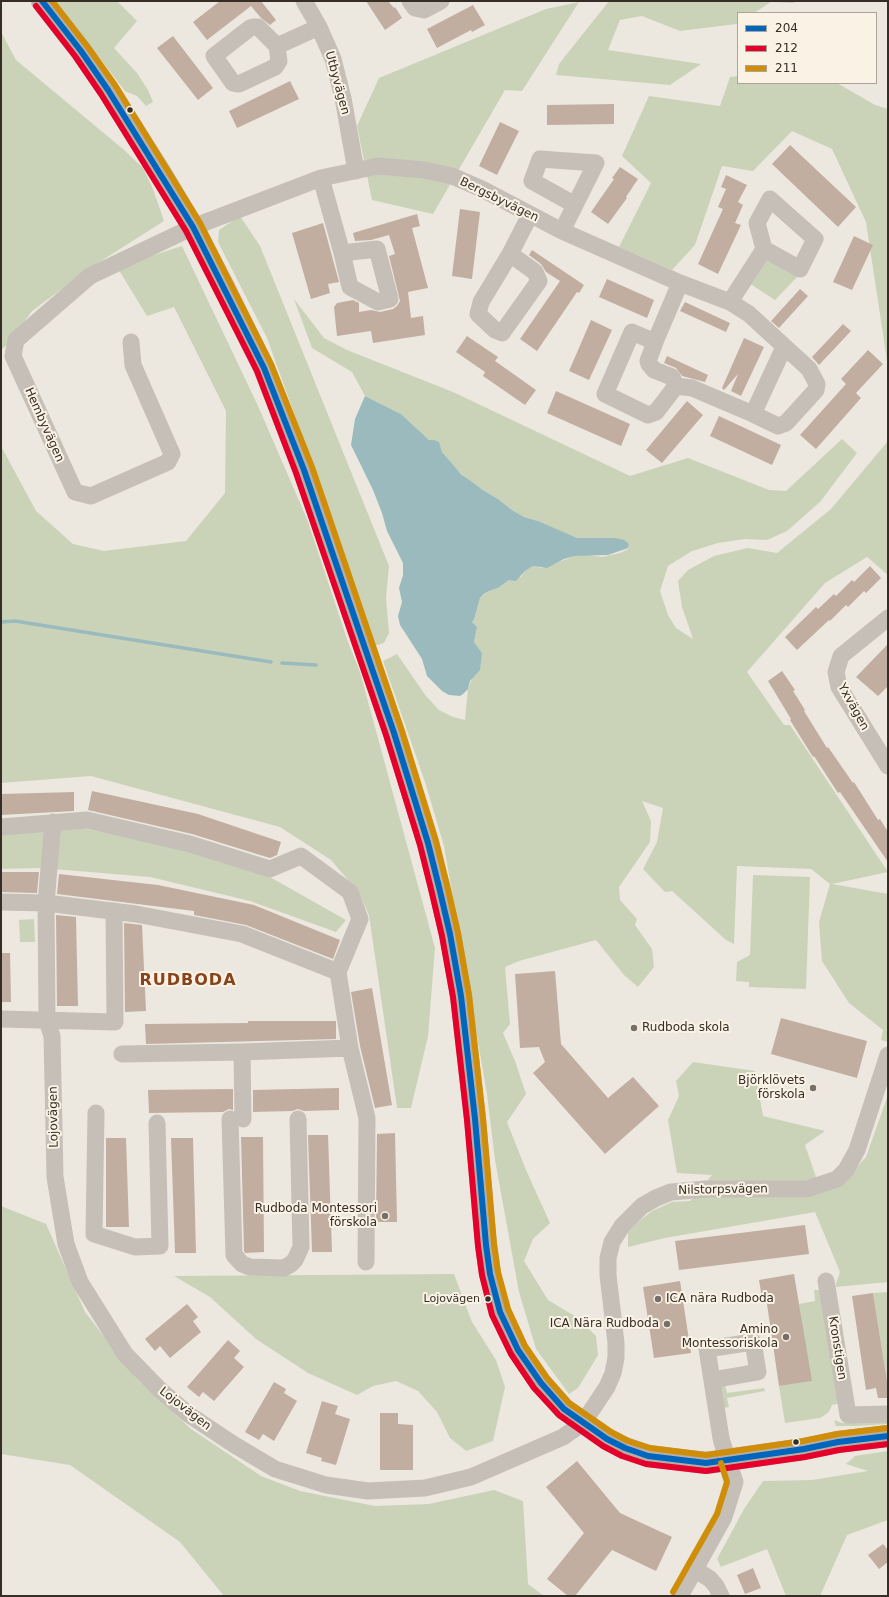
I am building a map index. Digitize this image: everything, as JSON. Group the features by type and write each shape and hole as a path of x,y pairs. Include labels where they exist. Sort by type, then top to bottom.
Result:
{"main road":[{"path":"42,1 81,51 108,90 193,227 245,327 282,412 304,470 374,675 426,836 450,934 462,996 476,1118 486,1245 494,1294 511,1337 518,1350 529,1368 564,1409 613,1442 648,1456 706,1463 729,1461 838,1442 888,1436"}],"street":[{"name":"Utbyvägen","path":"304,1 319,27 333,59 343,98 356,171"},
{"path":"410,1 415,8 424,10 442,1"},
{"path":"277,46 319,27"},
{"name":"Bergsbyvägen","path":"193,227 321,178 378,166 424,170 452,176 482,189 562,231 680,283 730,302 749,314 809,369 817,384 816,390 786,423 782,425 778,426 753,414"},
{"path":"321,178 342,253"},
{"path":"562,231 574,205"},
{"path":"510,254 530,215"},
{"name":"Hembyvägen","path":"131,342 133,365 172,454 168,462 91,496 75,492 13,356 16,340 90,276 193,227"},
{"path":"730,302 764,249"},
{"path":"676,386 672,377 654,370 648,361 680,283"},
{"path":"655,342 632,332 605,394 648,415 656,412 676,386"},
{"path":"676,386 692,388 753,414 784,347"},
{"name":"Yxvägen","path":"887,763 839,687 836,672 841,656 888,618"},
{"path":"1,827 87,820 190,844 270,869 301,856 350,892 360,919 338,972 350,1048 367,1118 366,1262"},
{"name":"Lojovägen","path":"53,822 46,903 47,1021 52,1036 55,1177 66,1244 80,1282 125,1354 159,1389 188,1414 233,1444 275,1469 326,1485 368,1491 425,1488 471,1477 563,1437 583,1423"},
{"path":"1,902 46,903 114,911 242,934 338,972"},
{"path":"1,1019 115,1022 114,911"},
{"path":"122,1054 350,1048"},
{"path":"242,1052 237,1119 234,1255 242,1264 250,1267 284,1268 295,1260 301,1247 298,1119"},
{"name":"Nilstorpsvägen","path":"583,1423 607,1387 613,1373 616,1358 616,1343 608,1275 608,1258 612,1242 622,1226 642,1206 671,1192 706,1189 807,1189 837,1179 846,1170 857,1150 888,1055"},
{"path":"96,1113 94,1234 135,1247 160,1246 158,1123"},
{"name":"Kronstigen","path":"826,1282 848,1415 888,1414"},
{"path":"680,1596 696,1570 724,1517 735,1482 722,1442 712,1380"},
{"path":"696,1570 716,1586 721,1596"}],"green space":[{"path":"55,1 117,1 137,21 114,48 137,73 148,90 153,102 146,106 137,96 125,91"},
{"path":"609,1 797,1 793,3 771,2 756,12 737,12 736,24 680,31 642,16 620,20 608,50 701,64 670,85 556,75 559,64"},
{"path":"579,2 522,91 505,90 433,214 372,200 357,126 379,78 546,9"},
{"path":"1,32 16,60 123,149 143,168 153,189 164,221 90,268 32,311 8,344 1,350"},
{"path":"737,76 737,84 839,84 875,105 888,109 888,367 866,222 832,149 792,131 753,171 722,166 695,245 672,270 619,247 651,183 622,156 649,96 720,106 730,77"},
{"path":"240,216 260,246 389,566 386,598 389,633 384,643 374,646 323,494 267,338 218,242 219,230"},
{"path":"182,246 258,406 307,519 348,642 360,672 435,948 428,1036 411,1108 397,1108 369,915 359,893 331,860 280,827 91,776 1,783 1,446 36,511 73,544 104,551 186,541 225,493 226,411 174,307 147,316 117,267"},
{"path":"763,259 792,271 797,277 775,300 749,283"},
{"path":"294,299 324,338 347,350 453,392 630,476 688,458 769,490 786,491 842,439 857,453 820,502 787,531 767,540 745,539 718,543 692,551 668,566 660,591 668,615 676,628 693,639 682,607 678,581 688,570 714,556 748,548 777,553 831,509 888,441 888,575 867,557 825,583 747,672 784,725 790,725 888,872 832,884 888,894 888,1042 881,1040 883,1030 849,1003 822,961 819,922 830,884 811,869 737,866 734,944 726,940 672,891 665,892 643,869 657,842 663,808 642,801 651,821 650,842 619,887 620,900 637,919 635,925 652,949 654,967 638,987 624,975 596,940 519,961 505,967 510,1024 503,1033 515,1061 526,1094 507,1122 526,1170 550,1223 533,1239 524,1261 548,1300 578,1318 596,1336 598,1355 578,1388 569,1394 536,1349 519,1292 495,1160 487,1094 444,846 425,782 383,661 397,654 426,696 439,710 453,717 465,720 468,689 482,653 474,642 477,627 472,622 474,620 480,598 489,591 498,588 509,580 521,577 525,571 533,566 542,568 575,556 586,555 602,557 620,553 628,549 629,544 615,538 577,538 565,534 538,521 524,517 472,483 452,465 442,452 438,442 429,440 401,414 365,396 352,372 312,348"},
{"path":"71,826 160,843 261,872 346,920 336,932 250,901 150,877 41,868 1,869 1,831"},
{"path":"753,875 810,877 806,989 749,987 749,982 736,981 737,962 750,955"},
{"path":"34,919 35,942 20,942 19,920"},
{"path":"693,1062 755,1071 763,1116 825,1131 805,1145 816,1177 849,1176 866,1157 888,1095 888,1282 835,1287 840,1272 815,1212 665,1238 628,1247 628,1232 638,1222 652,1211 672,1202 690,1201 712,1175 677,1173 668,1120 679,1096 676,1081"},
{"path":"1,1206 46,1224 85,1312 138,1380 191,1429 261,1476 300,1491 375,1506 429,1504 494,1490 523,1501 528,1584 544,1596 224,1596 180,1542 70,1465 1,1454"},
{"path":"454,1274 472,1322 496,1360 505,1387 493,1441 466,1451 450,1438 437,1412 418,1391 396,1381 373,1386 357,1395 308,1373 256,1339 210,1297 174,1276"},
{"path":"814,1290 824,1290 842,1403 832,1405 829,1412 820,1418 785,1423 779,1386 811,1381 799,1304 815,1301"},
{"path":"888,1292 888,1386 873,1293"},
{"path":"725,1384 727,1393 764,1388 765,1391 727,1398 729,1407 723,1408 719,1385"},
{"path":"888,1419 888,1424 855,1426 836,1426 834,1420 842,1423"},
{"path":"888,1451 888,1520 847,1535 820,1596 786,1596 767,1549 721,1567 717,1559 744,1509 763,1481 812,1480 868,1471 846,1464 855,1456"}],"water":[{"path":"365,396 401,414 429,440 439,442 442,452 461,474 524,517 538,521 577,538 615,538 624,540 629,544 628,548 608,555 575,556 564,559 547,568 533,566 525,571 516,581 509,580 498,588 484,594 480,598 474,620 472,622 477,627 474,642 482,653 480,670 470,681 468,689 460,696 449,695 442,691 427,676 422,659 400,625 398,616 402,602 399,588 403,575 403,563 387,531 373,490 351,445 355,419"}],"building":[{"path":"220,1 261,1 276,20 270,25 261,18 251,6 207,40 193,22"},
{"path":"366,1 388,1 394,8 395,7 402,18 385,30"},
{"path":"473,5 485,25 472,32 471,30 437,48 427,29"},
{"path":"173,36 213,88 198,100 157,48"},
{"path":"290,81 299,99 237,128 229,111"},
{"path":"614,104 614,124 547,125 547,105"},
{"path":"500,122 519,131 497,175 479,166"},
{"path":"790,145 856,207 838,227 772,164"},
{"path":"620,167 638,179 626,197 627,198 608,224 591,212 614,179 612,178"},
{"path":"726,175 747,185 738,202 743,205 735,223 741,225 718,274 698,264 723,209 718,207 726,189 721,187"},
{"path":"460,209 480,212 472,279 452,276"},
{"path":"417,214 420,226 412,228 428,288 408,292 411,318 423,316 425,335 373,343 371,331 337,336 334,307 337,303 353,300 359,303 359,312 371,310 380,312 393,309 400,301 389,256 395,254 389,235 371,240 355,241 353,233"},
{"path":"323,223 339,282 328,284 330,293 311,299 292,233"},
{"path":"854,236 873,245 852,290 833,282"},
{"path":"532,250 584,285 579,293 577,292 537,351 520,339 560,281 546,272 541,264 529,255"},
{"path":"607,279 654,300 647,318 599,297"},
{"path":"800,289 808,296 779,328 771,321"},
{"path":"685,302 730,323 726,332 680,311"},
{"path":"591,320 612,330 589,380 569,371"},
{"path":"843,324 851,331 819,365 812,357"},
{"path":"467,336 498,357 495,361 536,390 525,405 483,376 485,372 456,352"},
{"path":"744,338 764,347 741,396 731,391 738,374 724,390 722,388"},
{"path":"868,350 883,364 856,393 861,398 816,449 800,435 846,384 841,379"},
{"path":"667,356 708,375 705,382 682,376 676,368 664,363"},
{"path":"556,391 630,424 621,446 547,413"},
{"path":"687,401 703,415 662,463 646,450"},
{"path":"719,416 781,445 772,465 710,436"},
{"path":"870,566 881,578 866,593 864,591 848,607 846,605 797,650 785,637 816,607 818,609 834,594 836,596 852,580 854,582"},
{"path":"888,644 888,686 878,696 856,677"},
{"path":"782,671 795,690 793,691 805,710 804,711 827,748 828,747 853,783 854,782 878,820 880,819 888,832 888,862 840,792 838,793 814,756 813,757 768,681"},
{"path":"92,791 198,814 281,842 277,855 270,858 192,834 88,810"},
{"path":"74,792 74,811 1,815 1,794"},
{"path":"1,872 39,872 37,893 1,892"},
{"path":"59,874 158,885 254,905 340,940 333,959 246,925 194,915 194,911 57,894"},
{"path":"56,915 76,917 78,1006 57,1006"},
{"path":"124,923 142,925 146,1011 125,1012"},
{"path":"1,953 10,953 11,1002 1,1002"},
{"path":"555,971 561,1044 608,1098 633,1077 659,1106 605,1154 533,1073 545,1062 539,1047 520,1048 515,974"},
{"path":"372,988 392,1105 375,1108 360,1046 351,992"},
{"path":"781,1018 867,1041 857,1078 771,1054"},
{"path":"248,1021 336,1021 336,1039 146,1044 145,1024 248,1023"},
{"path":"339,1088 339,1110 304,1111 298,1109 292,1111 253,1112 253,1090"},
{"path":"233,1089 233,1110 229,1109 223,1112 149,1113 148,1090"},
{"path":"395,1133 397,1222 376,1222 377,1134"},
{"path":"308,1135 328,1135 332,1252 312,1252"},
{"path":"241,1137 263,1137 264,1252 245,1253 244,1251"},
{"path":"106,1138 126,1138 129,1227 106,1227"},
{"path":"171,1138 193,1138 196,1253 175,1253"},
{"path":"805,1225 809,1254 679,1270 675,1241"},
{"path":"794,1274 812,1381 779,1386 767,1304 763,1304 759,1280"},
{"path":"680,1281 691,1353 654,1358 643,1287"},
{"path":"873,1293 888,1387 888,1398 878,1398 876,1388 866,1390 852,1296"},
{"path":"187,1304 198,1317 193,1321 201,1332 170,1358 160,1346 155,1351 145,1339"},
{"path":"228,1340 240,1351 234,1358 244,1367 214,1401 203,1392 199,1397 187,1387"},
{"path":"274,1382 286,1389 284,1393 297,1401 274,1441 263,1434 259,1440 245,1432"},
{"path":"322,1401 338,1406 335,1414 350,1419 336,1465 321,1461 322,1458 306,1453"},
{"path":"380,1413 398,1413 398,1424 413,1425 413,1470 380,1470"},
{"path":"577,1461 620,1513 672,1537 656,1571 612,1550 575,1596 568,1596 547,1579 584,1533 546,1487"},
{"path":"883,1544 888,1550 888,1562 879,1569 868,1555"},
{"path":"753,1568 761,1588 745,1594 737,1575"}],"waterway":[{"path":"1,622 15,621 271,662"},
{"path":"282,663 316,665"}],"transit line":[{"name":"204","path":"42,1 81,51 108,90 193,227 264,368 304,470 394,733 428,843 439,887 450,934 461,996 490,1274 500,1312 518,1350 541,1383 564,1409 607,1439 625,1448 648,1456 706,1463 804,1449 838,1442 888,1436"},
{"name":"211","path":"52,1 115,85 200,223 271,364 312,467 402,731 436,841 447,885 458,933 469,995 498,1272 508,1309 525,1346 547,1378 569,1403 611,1432 628,1441 650,1448 706,1455 803,1441 837,1434 887,1428"},
{"name":"212","path":"36,6 75,56 101,94 186,231 257,371 296,473 386,735 420,845 431,889 442,936 453,997 482,1275 492,1315 511,1354 534,1388 559,1415 603,1446 622,1456 646,1464 706,1471 805,1457 839,1450 888,1444"},
{"name":"211","path":"673,1592 717,1514 727,1482 721,1463"}],"place":[{"name":"Rudboda skola","path":"634,1028"},
{"name":"Björklövets förskola","path":"813,1088"},
{"name":"Rudboda Montessori förskola","path":"385,1216"},
{"name":"Lojovägen","path":"488,1299"},
{"name":"ICA nära Rudboda","path":"658,1299"},
{"name":"ICA Nära Rudboda","path":"667,1324"},
{"name":"Amino Montessoriskola","path":"786,1337"}],"district":[{"name":"RUDBODA","path":"188,981"}]}
